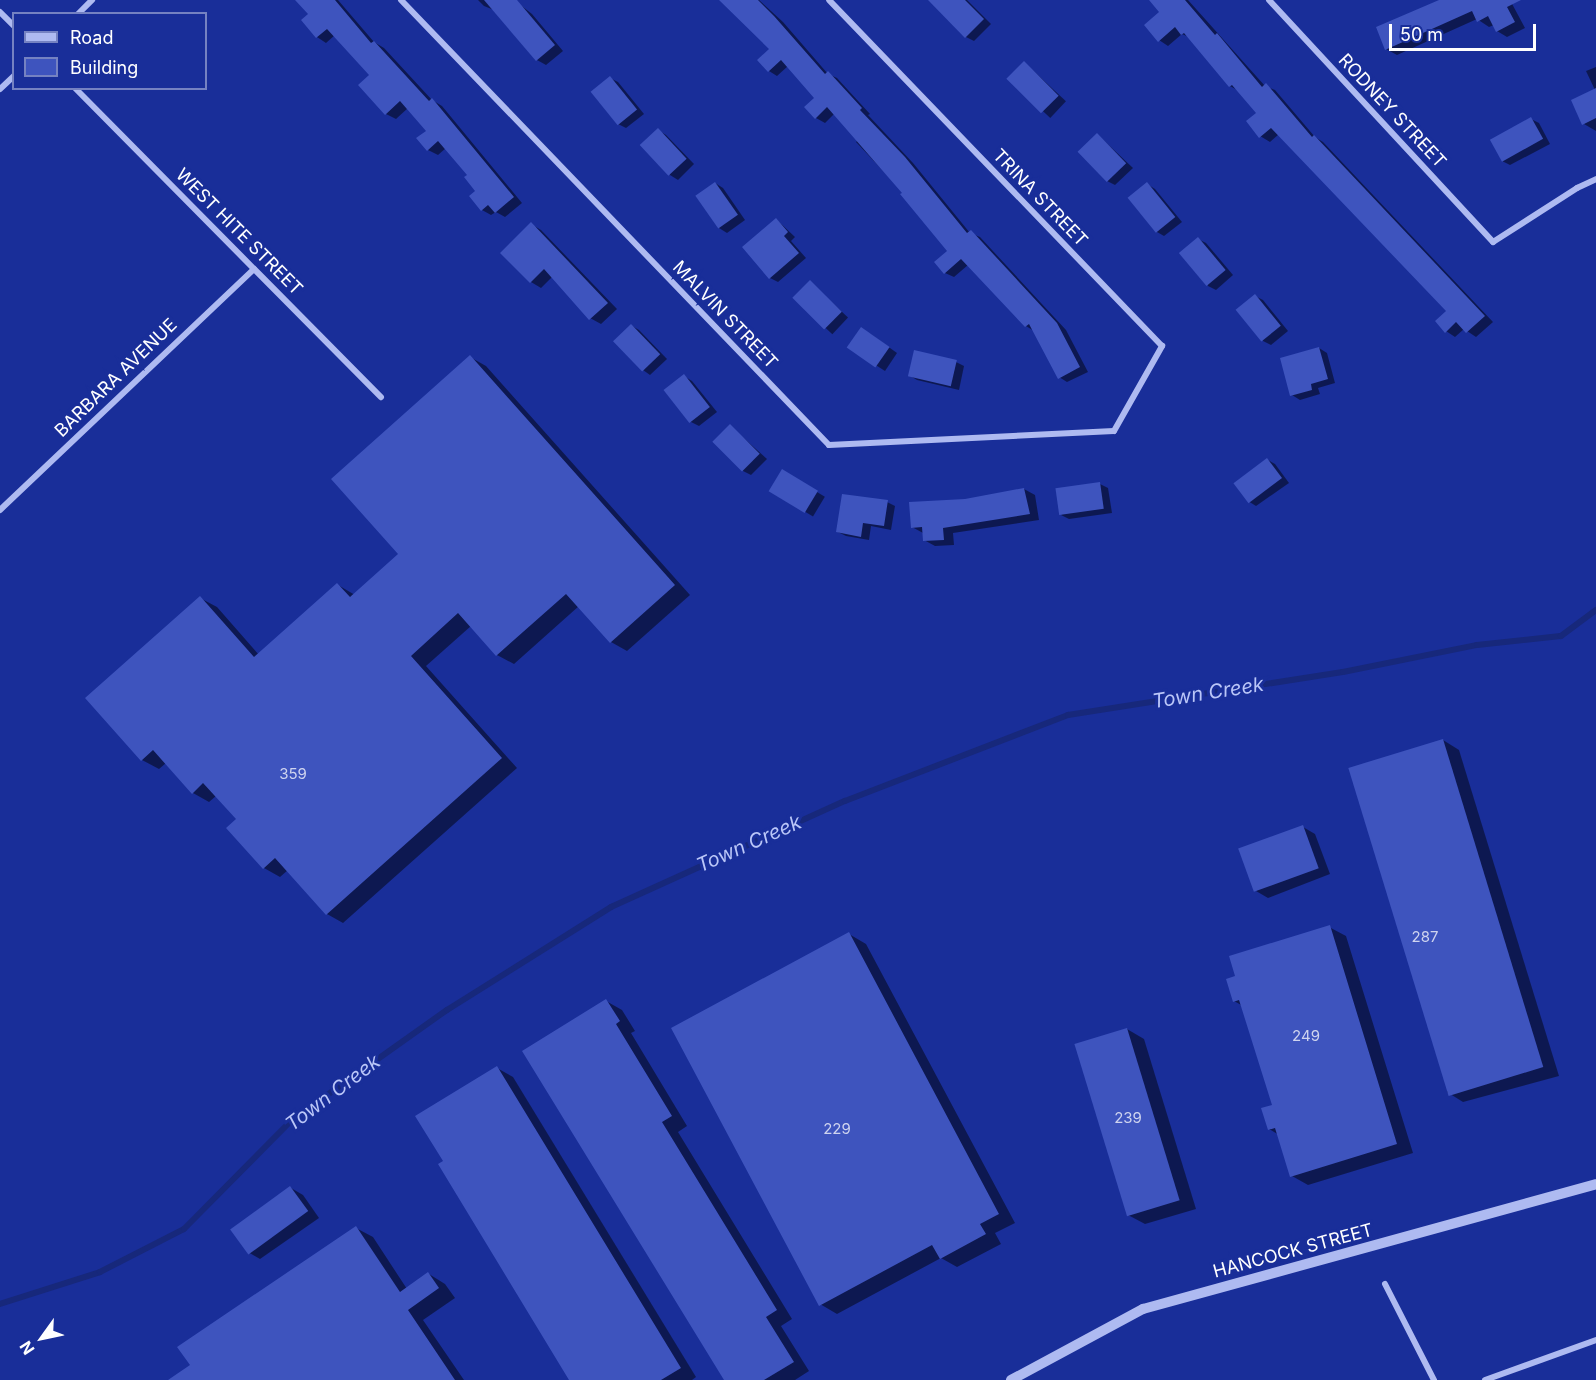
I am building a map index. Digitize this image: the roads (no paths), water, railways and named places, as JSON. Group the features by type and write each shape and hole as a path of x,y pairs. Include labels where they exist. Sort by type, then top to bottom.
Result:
{"street":[{"path":"80,12 92,0"},
{"name":"MALVIN STREET","path":"401,0 829,445 1114,431"},
{"name":"TRINA STREET","path":"829,0 1162,346 1114,431"},
{"name":"RODNEY STREET","path":"1269,0 1493,242 1577,188 1596,179"},
{"path":"0,12 12,24"},
{"path":"0,89 12,78"},
{"name":"WEST HITE STREET","path":"77,90 381,397"},
{"name":"BARBARA AVENUE","path":"0,510 254,269"},
{"name":"HANCOCK STREET","path":"1011,1380 1143,1309 1596,1184"},
{"path":"1385,1284 1434,1380"},
{"path":"1485,1380 1596,1340"}],"waterway":[{"name":"Town Creek","path":"0,1304 100,1272 184,1229 292,1120 447,1010 611,907 845,801 1068,715 1343,672 1477,645 1561,636 1596,610"}]}
